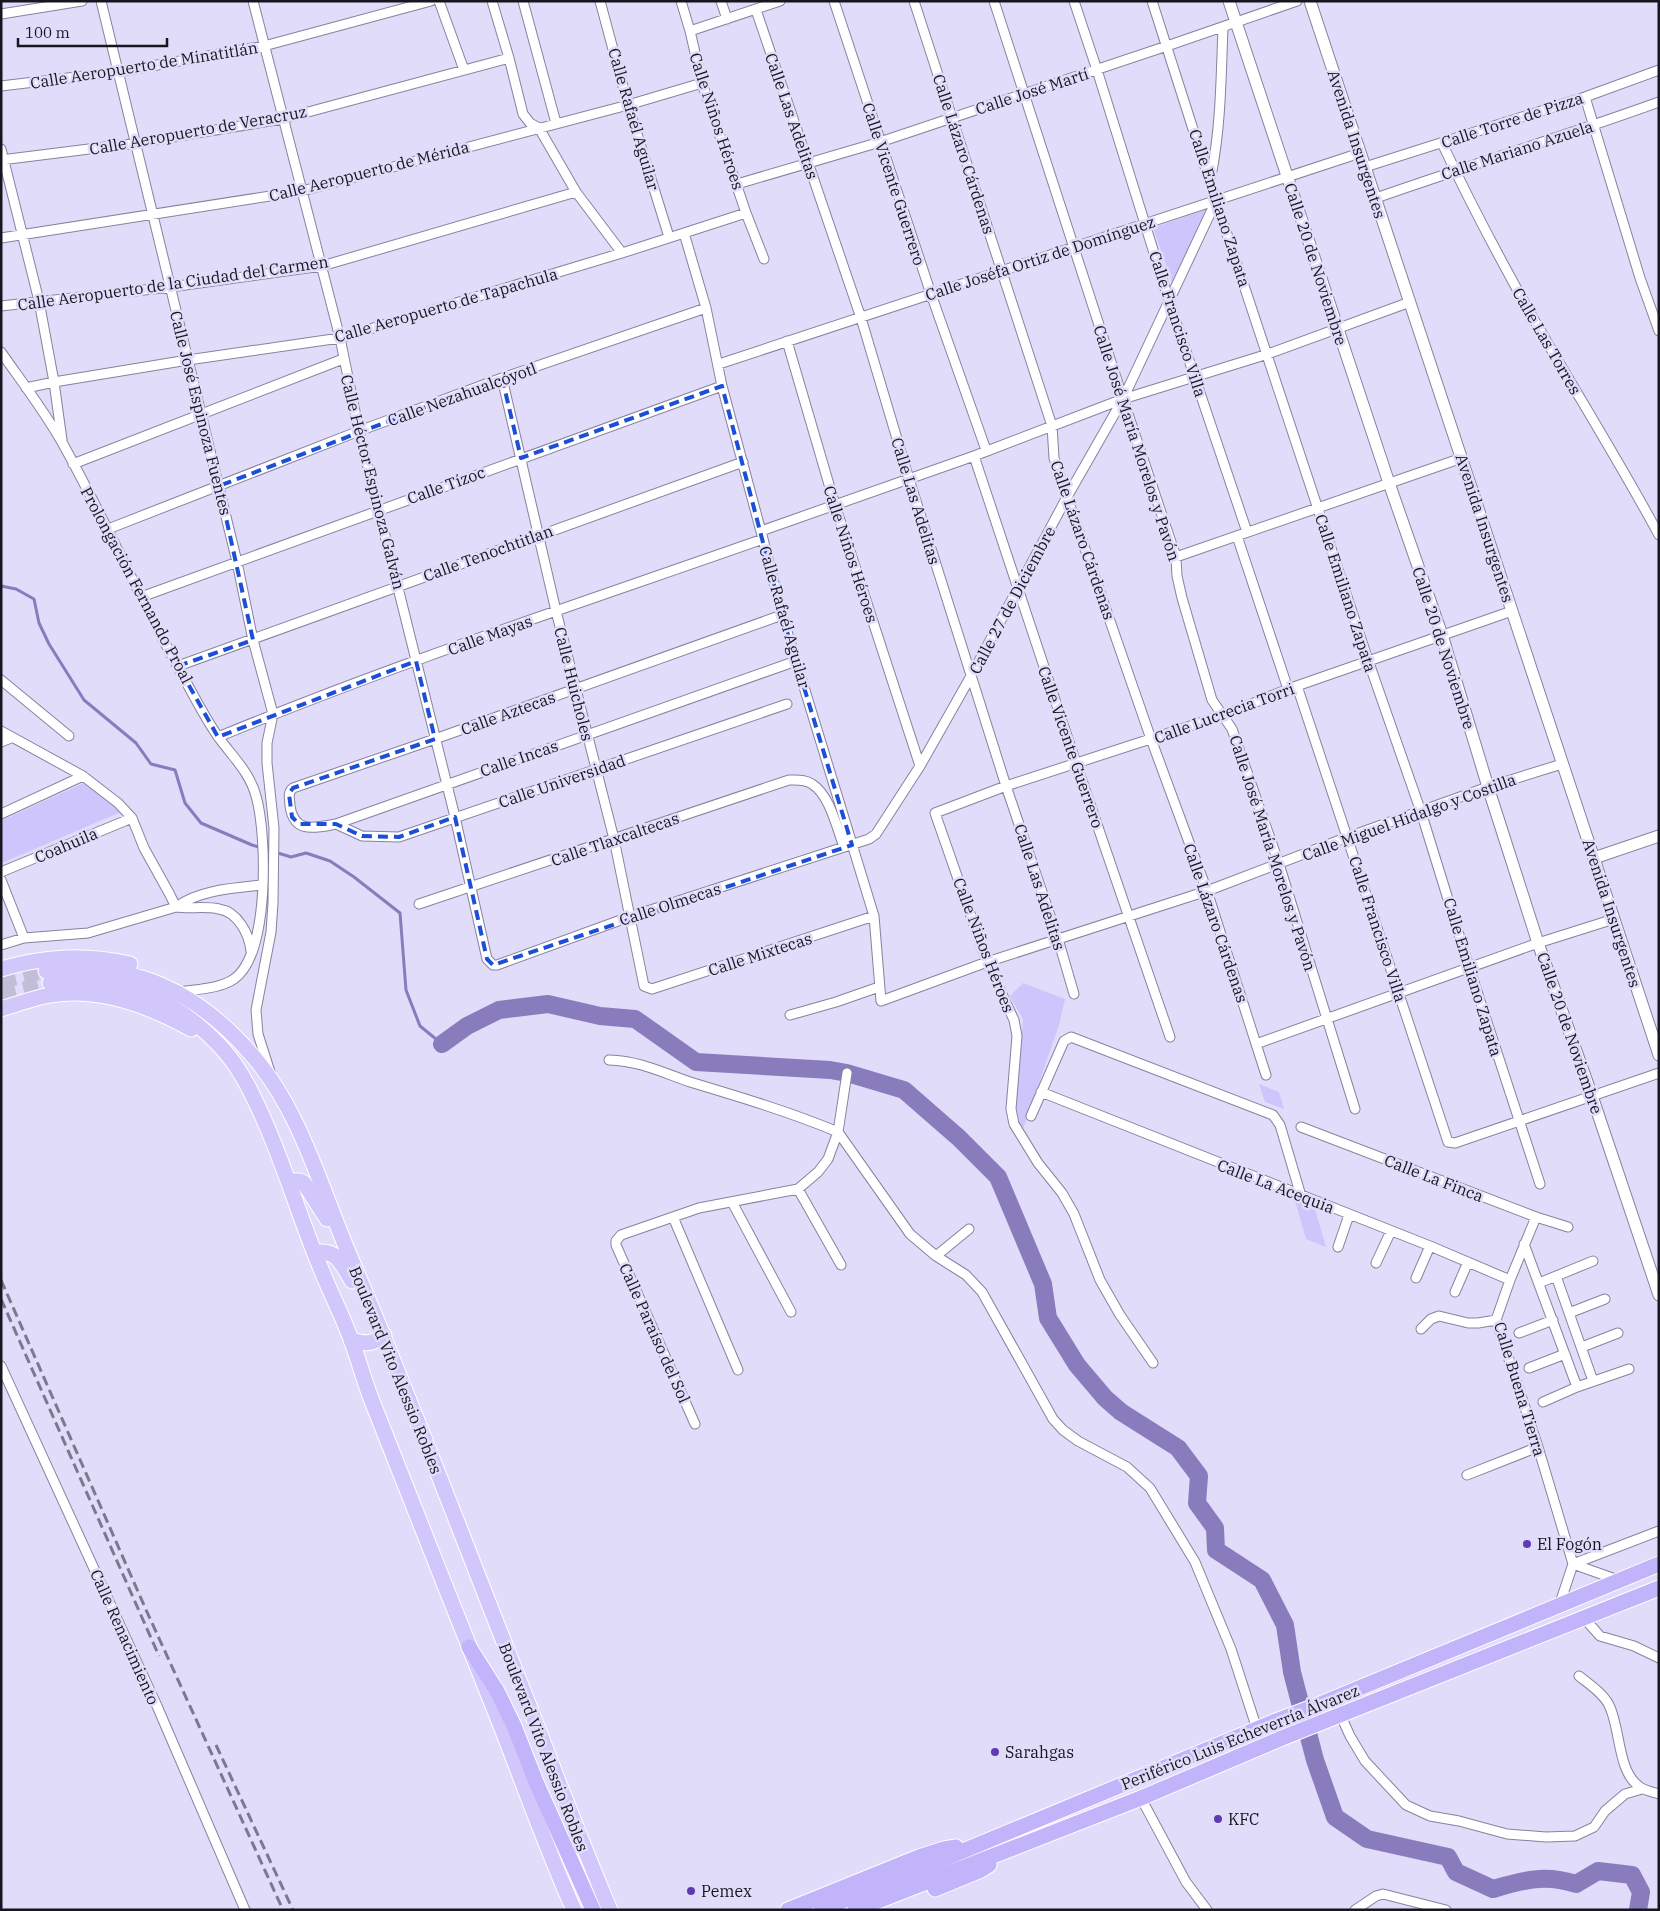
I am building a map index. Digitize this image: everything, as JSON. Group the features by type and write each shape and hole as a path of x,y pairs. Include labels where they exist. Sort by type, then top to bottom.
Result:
{"highway":[{"name":"Periférico Luis Echeverría Álvarez","path":"855,1910 972,1848 1276,1720 1323,1703 1659,1564"},
{"name":"Periférico Luis Echeverría Álvarez","path":"821,1910 1009,1848 1141,1798 1282,1738 1659,1588"},
{"path":"469,1647 497,1691 514,1726 593,1910"},
{"path":"788,1910 944,1849 972,1848"},
{"path":"882,1910 981,1870 1000,1857 1009,1848"}],"main road":[{"path":"1,969 40,959 80,957 108,960 130,964 152,972 179,992"},
{"name":"Boulevard Vito Alessio Robles","path":"574,1910 538,1826 371,1398 351,1340 315,1254 267,1125 250,1090 235,1065 219,1044 183,1013 149,994 119,985 48,977 90,968 137,977 179,992 204,1009 235,1036 272,1081 306,1150 340,1236 384,1335 558,1784 610,1910"},
{"path":"1,1009 50,995 103,995 134,1002 176,1020 219,1044"},
{"path":"289,1181 300,1181 308,1188 340,1236"},
{"path":"315,1254 324,1251 334,1256 376,1318"},
{"path":"351,1340 368,1344 384,1335"}],"street":[{"path":"1,14 82,1"},
{"name":"Calle José Espinoza Fuentes","path":"101,1 137,143 273,714 267,743 267,763 274,828 271,932 259,990 256,1023 272,1081"},
{"name":"Calle Héctor Espinoza Galván","path":"253,1 340,338 359,431 455,817 487,959 490,964"},
{"name":"Calle Aeropuerto de Minatitlán","path":"1,86 118,72 264,46 431,1"},
{"path":"439,1 464,70"},
{"path":"492,1 524,114 530,122 539,128 576,192 622,253"},
{"path":"523,1 556,123"},
{"name":"Calle Rafaél Aguilar","path":"600,1 628,105 669,237"},
{"name":"Calle Niños Héroes","path":"681,1 702,83 746,213 764,259"},
{"path":"721,1 728,19"},
{"path":"690,31 780,1"},
{"name":"Calle Vicente Guerrero","path":"834,1 931,294 986,450"},
{"name":"Calle Lázaro Cárdenas","path":"914,1 1052,426 1054,458 1066,497 1151,740 1207,891 1266,1075"},
{"name":"Calle José María Morelos y Pavón","path":"994,1 1176,557 1177,576 1182,598 1212,700 1232,729 1279,864 1355,1109"},
{"name":"Calle Francisco Villa","path":"1074,1 1169,301 1247,532"},
{"name":"Calle Emiliano Zapata","path":"1152,1 1216,202 1368,660 1421,812 1518,1121 1540,1184"},
{"name":"Calle 20 de Noviembre","path":"1229,1 1389,483 1442,635 1488,788 1538,942 1659,1295"},
{"name":"Calle José Martí","path":"737,184 880,142 952,116 1097,70 1297,1"},
{"name":"Avenida Insurgentes","path":"1310,1 1659,1055"},
{"name":"Calle Las Adelitas","path":"756,10 861,318 971,676 1058,939 1074,994"},
{"path":"1210,179 1219,118 1223,27"},
{"name":"Calle Aeropuerto de Veracruz","path":"2,160 137,143 282,118 509,58"},
{"name":"Calle Torre de Pizza","path":"1365,167 1585,97 1659,70"},
{"name":"Calle Aeropuerto de Mérida","path":"1,238 302,191 628,105 702,83"},
{"path":"1585,97 1592,126 1659,332"},
{"name":"Calle Mariano Azuela","path":"1376,198 1659,102"},
{"name":"Calle Las Torres","path":"1442,143 1533,318 1659,535"},
{"path":"1,149 2,160 39,301 54,382 62,443"},
{"name":"Calle Joséfa Ortiz de Domínguez","path":"719,364 1145,223 1216,202 1360,153"},
{"name":"Calle Aeropuerto de la Ciudad del Carmen","path":"1,306 171,287 322,266 576,192"},
{"name":"Calle 27 de Diciembre","path":"848,846 870,839 876,834 920,766 971,676 1066,497 1123,399 1216,202"},
{"name":"Calle Aeropuerto de Tapachula","path":"26,388 188,360 340,338 622,253 746,213"},
{"name":"Calle Rafaél Aguilar","path":"684,233 706,308 722,386 782,615 848,846 874,916 880,1002"},
{"name":"Calle Mayas","path":"218,737 273,714 762,535 835,505 974,456 1123,399 1268,354 1338,330 1410,302"},
{"name":"Calle Nezahualcóyotl","path":"108,529 359,431 502,378 706,308"},
{"name":"Calle Niños Héroes","path":"787,341 835,505 920,766"},
{"name":"Prolongación Fernando Proal","path":"1,352 62,443 178,666 218,737 245,770 251,782 261,822 263,869 262,915 252,957"},
{"path":"73,464 343,359"},
{"name":"Calle Huicholes","path":"502,378 556,611 614,839 642,983 646,988"},
{"name":"Calle Tízoc","path":"141,596 722,386"},
{"name":"Calle Vicente Guerrero","path":"974,456 1076,763 1170,1036"},
{"path":"1176,557 1462,458"},
{"name":"Calle Tenochtitlan","path":"178,666 254,640 539,534 743,462"},
{"path":"1237,536 1288,689"},
{"name":"Calle Lucrecia Torri","path":"935,813 1006,786 1224,715 1368,660 1512,611"},
{"name":"Calle Aztecas","path":"298,824 292,817 289,794 291,789 782,615"},
{"name":"Calle Incas","path":"298,824 306,827 320,827 336,824 796,661"},
{"path":"1,680 68,736"},
{"name":"Calle Francisco Villa","path":"1297,686 1447,1140 1450,1143 1455,1143 1518,1121"},
{"name":"Calle Universidad","path":"336,824 362,836 399,837 787,704"},
{"path":"1,731 83,776 118,803 132,818 144,848 176,907"},
{"path":"1,742 11,738"},
{"name":"Calle Miguel Hidalgo y Costilla","path":"880,1002 987,962 1207,891 1348,837 1562,764"},
{"path":"1,814 83,776"},
{"name":"Calle Tlaxcaltecas","path":"419,904 789,780 802,780 811,783 825,797 848,846"},
{"name":"Calle Niños Héroes","path":"935,813 987,962 1014,1020 1017,1036 1011,1109 1014,1124 1038,1162 1062,1193 1074,1214 1100,1280 1120,1315 1153,1362"},
{"name":"Coahuila","path":"1,872 132,818"},
{"path":"1594,858 1659,836"},
{"name":"Calle Olmecas","path":"490,964 497,965 629,917 848,846"},
{"path":"1,880 24,938"},
{"path":"1,946 24,938 88,933 176,907 187,899 262,884"},
{"path":"176,907 220,909 235,916 245,930 250,942 252,957 236,978 222,985 179,992"},
{"name":"Calle Mixtecas","path":"646,988 652,989 874,916"},
{"path":"1256,1044 1538,942 1614,919"},
{"path":"790,1015 880,987"},
{"path":"1031,1116 1066,1038 1071,1037 1276,1117 1301,1196"},
{"path":"609,1060 634,1062 677,1078 801,1117 838,1132 910,1234 936,1256 966,1275 982,1292 1053,1418 1063,1430 1078,1441 1127,1467 1150,1488 1195,1562 1231,1648 1257,1729"},
{"path":"738,1370 673,1217 699,1208 798,1189 818,1172 828,1159 838,1132 848,1073"},
{"path":"1518,1121 1659,1074"},
{"name":"Calle La Acequia","path":"1041,1092 1430,1246 1510,1280"},
{"name":"Calle La Finca","path":"1301,1127 1536,1217 1568,1227"},
{"path":"798,1189 840,1265"},
{"path":"732,1202 791,1312"},
{"path":"1338,1247 1349,1214"},
{"name":"Calle Paraíso del Sol","path":"673,1217 621,1235 616,1241 616,1245 695,1424"},
{"name":"Calle Buena Tierra","path":"1536,1217 1496,1320 1538,1447 1573,1564"},
{"path":"936,1256 969,1229"},
{"path":"1376,1263 1391,1231"},
{"path":"1524,1244 1577,1387"},
{"path":"1416,1278 1430,1246"},
{"path":"1539,1284 1593,1261"},
{"path":"1455,1292 1468,1262"},
{"path":"1556,1276 1593,1381"},
{"path":"1569,1313 1605,1299"},
{"path":"1421,1329 1439,1316 1468,1323 1496,1320"},
{"path":"1519,1333 1553,1320"},
{"path":"1582,1347 1618,1333"},
{"path":"1529,1368 1565,1354"},
{"name":"Calle Renacimiento","path":"1,1366 160,1715 245,1910"},
{"path":"1543,1402 1629,1368"},
{"path":"1466,1475 1538,1447"},
{"path":"1573,1564 1659,1531"},
{"path":"1573,1564 1619,1581"},
{"path":"1559,1606 1573,1564"},
{"path":"1584,1618 1600,1636 1634,1646 1659,1658"},
{"path":"1579,1676 1599,1692 1609,1705 1627,1772 1642,1789 1659,1794"},
{"path":"1341,1716 1365,1761 1406,1805 1430,1816 1459,1821 1507,1834 1546,1837 1576,1836 1594,1827 1605,1811 1625,1794 1642,1789"},
{"path":"1141,1798 1186,1882 1207,1910"},
{"path":"1355,1910 1376,1896 1383,1894 1446,1910"}],"highlighted area":[{"path":"502,378 521,458 722,386 782,615 852,845 493,965 487,959 455,817 399,837 362,836 336,824 299,824 292,817 289,794 293,788 435,739 416,661 218,737 178,666 253,640 219,486"}],"shaded area":[{"path":"1207,209 1172,282 1153,228"},
{"path":"86,782 123,811 2,863 1,821"},
{"path":"1023,983 1065,999 1059,1025 1023,1129 1015,1123 1023,1019 1010,996"},
{"path":"1259,1084 1279,1092 1284,1109 1265,1102"},
{"path":"1295,1201 1315,1209 1326,1247 1306,1239"}],"waterway":[{"path":"1,586 16,589 34,599 39,623 49,644 84,700 136,743 151,764 175,770 185,803 201,823 252,845 291,857 306,853 330,861 400,913 406,990 420,1026 442,1044"},
{"path":"442,1044 467,1026 499,1010 548,1004 600,1016 635,1019 696,1062 830,1070 847,1073 904,1090 959,1138 998,1177 1043,1284 1048,1318 1077,1365 1105,1398 1121,1412 1178,1448 1199,1476 1197,1503 1215,1528 1216,1550 1262,1580 1285,1625 1292,1672 1315,1760 1335,1817 1367,1839 1448,1857 1456,1872 1493,1889 1534,1879 1554,1879 1576,1884 1598,1871 1632,1875 1641,1892 1638,1910"}],"tunnel":[{"path":"1,981 46,971"},
{"path":"1,994 50,983"}],"railway":[{"path":"1,1280 147,1612 283,1910"},
{"path":"1,1299 159,1656"},
{"path":"216,1745 293,1910"}],"place":[{"name":"El Fogón","path":"1527,1544"},
{"name":"Sarahgas","path":"995,1752"},
{"name":"KFC","path":"1218,1819"},
{"name":"Pemex","path":"691,1891"}]}
